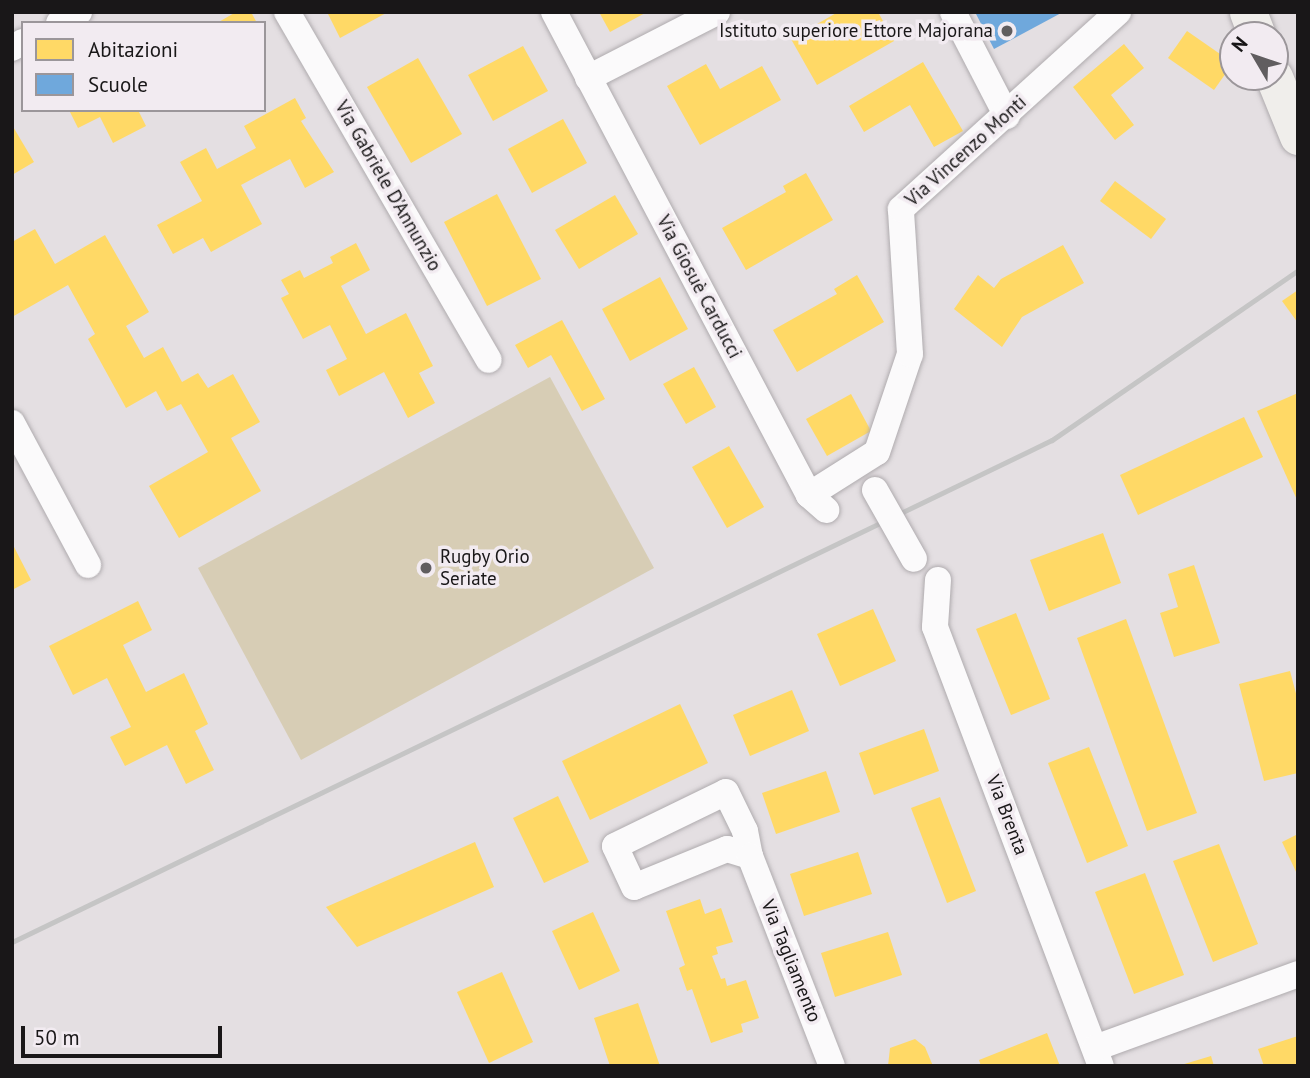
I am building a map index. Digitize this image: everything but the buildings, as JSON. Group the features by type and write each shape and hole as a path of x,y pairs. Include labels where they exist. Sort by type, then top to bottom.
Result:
{"street":[{"path":"63,21 79,12"},
{"name":"Via Gabriele D'Annunzio","path":"287,12 488,360"},
{"name":"Via Giosuè Carducci","path":"554,12 818,502"},
{"path":"588,78 717,12"},
{"path":"953,12 1007,116"},
{"name":"Via Vincenzo Monti","path":"818,502 877,452 911,354 901,209 1007,116 1118,12"},
{"path":"1280,91 1298,135"},
{"path":"12,423 88,565"},
{"path":"875,490 914,559"},
{"name":"Via Brenta","path":"939,580 935,627 1098,1057 1298,974"},
{"name":"Via Tagliamento","path":"750,856 727,849 634,887 615,846 726,792 745,831 750,856 832,1066"}],"shaded area":[{"name":"Rugby Orio Seriate","path":"550,377 654,568 301,760 198,568"}],"railway":[{"path":"12,942 1052,440 1298,270"}],"place":[{"name":"Istituto superiore Ettore Majorana","path":"1007,31"},
{"name":"Rugby Orio Seriate","path":"426,568"}]}
